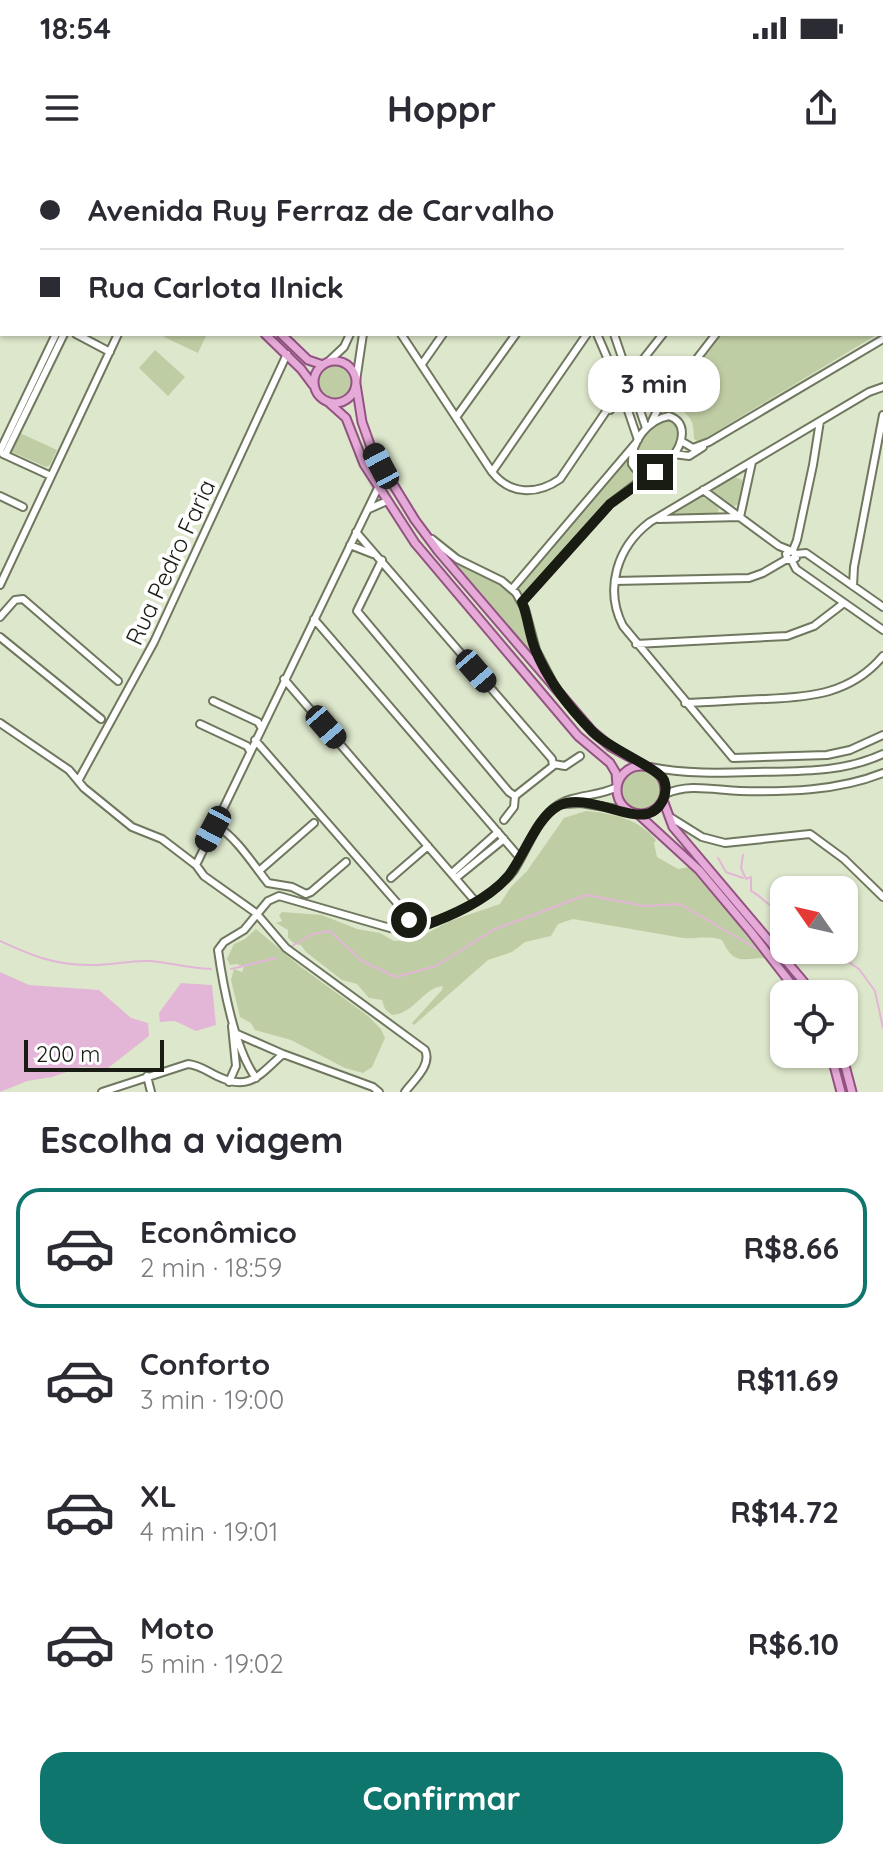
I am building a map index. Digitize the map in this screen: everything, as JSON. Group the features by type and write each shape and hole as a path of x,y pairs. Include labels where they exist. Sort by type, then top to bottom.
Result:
{"main road":[{"path":"267,336 287,354 318,395 338,410 349,424 358,452 378,488 436,569 578,736 612,767 620,802 629,811 638,814 699,870 770,948"},
{"path":"283,336 308,360 336,361 347,365 356,382 368,439 423,532 603,741 648,766 663,779 667,816 677,832 767,945"},
{"path":"315,388 315,376 325,363"},
{"path":"327,401 335,403 346,400 356,382"},
{"path":"378,488 392,502 403,501"},
{"path":"617,786 633,766 648,766"},
{"path":"638,814 651,812 664,797"},
{"path":"784,964 798,980"},
{"path":"835,1068 841,1092"},
{"path":"846,1068 852,1092"}],"street":[{"path":"33,390 55,336"},
{"path":"51,476 2,453 63,336"},
{"path":"80,336 110,352"},
{"path":"1,582 117,336"},
{"path":"325,363 344,347 349,336"},
{"path":"356,382 363,336"},
{"path":"402,336 492,472 499,480 521,491 543,489 560,479 630,376 662,336"},
{"path":"422,364 442,336"},
{"path":"457,416 515,336"},
{"path":"492,472 586,336"},
{"path":"577,350 594,336"},
{"path":"597,336 621,390 637,442 632,464 640,473 652,473"},
{"path":"615,336 648,427"},
{"path":"512,589 637,442 658,409 714,336"},
{"path":"674,454 693,455 709,442 883,339"},
{"name":"Rua Pedro Faria","path":"78,781 154,642 287,354"},
{"path":"605,415 624,398 646,358"},
{"path":"883,387 871,391 641,529 619,562 615,581 619,616 636,644 734,758 827,755 850,750 883,735"},
{"path":"522,602 610,504 674,454 681,441 681,426 666,406 670,394"},
{"path":"853,586 883,415"},
{"path":"648,427 660,418 672,417"},
{"path":"820,421 813,465 791,555 796,569 883,630"},
{"path":"681,441 693,448 709,442"},
{"path":"740,517 752,462"},
{"path":"196,865 378,488"},
{"path":"703,490 791,555"},
{"path":"0,496 23,507"},
{"path":"366,511 387,501"},
{"path":"656,519 740,517"},
{"path":"356,532 373,554"},
{"path":"423,532 457,559 496,577 512,589 522,602 536,650 555,688"},
{"path":"350,545 382,560 554,764"},
{"path":"615,581 749,578 791,555 806,553 883,607"},
{"path":"382,560 357,611 515,796"},
{"path":"844,580 854,567"},
{"path":"833,609 837,598"},
{"path":"0,617 7,602 23,599 118,681"},
{"path":"636,644 787,636 814,626 844,603"},
{"path":"314,619 520,858"},
{"path":"0,637 101,719"},
{"path":"685,703 818,696 846,686 868,672 883,656"},
{"path":"284,679 475,901"},
{"path":"213,701 258,722 261,727"},
{"path":"0,723 57,760 132,827 162,839 196,865 204,876 256,913 286,948 426,1052 427,1063 405,1092"},
{"path":"200,724 247,746 250,751"},
{"path":"255,740 297,784 404,911 410,929"},
{"path":"648,766 687,773 816,771 845,767 883,754"},
{"path":"504,820 514,807 515,796 554,764 565,766 580,756"},
{"path":"664,797 687,787 743,791 821,788 846,785 883,773"},
{"path":"229,1082 236,1066 234,1033 218,950 224,942 244,930 268,901 281,896 390,928 410,929 427,924 475,901 501,884 547,815 560,804 574,797 600,794 617,786"},
{"path":"560,804 581,803 629,811"},
{"path":"667,816 702,837 725,843 810,834 844,859 883,897"},
{"path":"217,820 225,823 232,840"},
{"path":"259,871 314,823"},
{"path":"213,829 222,828 270,884 307,894 346,862"},
{"path":"454,875 498,832"},
{"path":"454,875 504,839"},
{"path":"391,878 428,846"},
{"path":"234,1033 379,1092"},
{"path":"234,1033 256,1078"},
{"path":"102,1092 188,1064 197,1065 229,1082 242,1084 256,1078 283,1054"},
{"path":"147,1076 151,1092"}],"green space":[{"path":"164,336 206,336 198,353"},
{"path":"721,336 875,336 699,442 694,439 691,420 672,401"},
{"path":"155,350 185,377 168,396 139,368"},
{"path":"335,365 347,370 352,382 347,394 335,399 323,394 318,382 323,370"},
{"path":"669,419 676,422 678,430 675,446 658,466 643,472 634,464 640,442 655,425"},
{"path":"20,433 57,450 50,465 46,467 12,452"},
{"path":"628,455 630,468 641,477 609,502 522,596 517,589 519,586"},
{"path":"733,476 742,480 744,485 739,504 731,507 714,496 713,489"},
{"path":"700,496 714,503 719,509 717,515 671,515 672,512"},
{"path":"453,560 500,584 516,600 533,655"},
{"path":"641,768 656,774 662,789 656,804 641,810 626,804 620,789 626,774"},
{"path":"586,811 624,818 642,827 656,840 657,857 678,869 689,867 737,919 766,958 739,959 730,954 722,940 708,937 683,938 573,919 558,924 551,936 525,942 512,952 488,960 414,1025 412,1023 443,986 436,987 400,1014 392,1015 385,1009 382,1000 369,998 357,984 342,980 301,945 288,938 288,930 276,923 282,921 279,915 282,912 322,915 357,929 380,933 394,941 414,940 450,921 500,904 564,818"},
{"path":"256,929 381,1029 385,1038 372,1067 363,1073 345,1068 291,1040 255,1030 251,1023 240,1017 231,980 234,969 242,972 244,967 230,965 227,959 234,944"}],"shaded area":[{"path":"0,972 29,985 99,990 131,1018 148,1023 149,1036 108,1068 81,1067 52,1077 27,1081 0,1092"},
{"path":"181,983 212,985 216,1025 196,1031 175,1021 160,1022 159,1013"}],"waterway":[{"path":"743,855 741,868 746,879 751,877 751,891 770,905"},
{"path":"718,858 726,872 743,878"},
{"path":"292,946 313,934 330,931 362,961 396,977 436,966 493,930 586,895 645,906 680,904 762,952"},
{"path":"0,941 32,955 76,965 150,961 211,969"},
{"path":"231,969 276,958"},
{"path":"852,964 875,991 883,1028"}],"route":[{"path":"409,920 410,929 421,927 492,892 514,870 547,815 560,804 581,803 643,814 655,810 663,800 665,783 658,772 603,741 555,688 536,650 522,602 610,504 655,472"}]}
